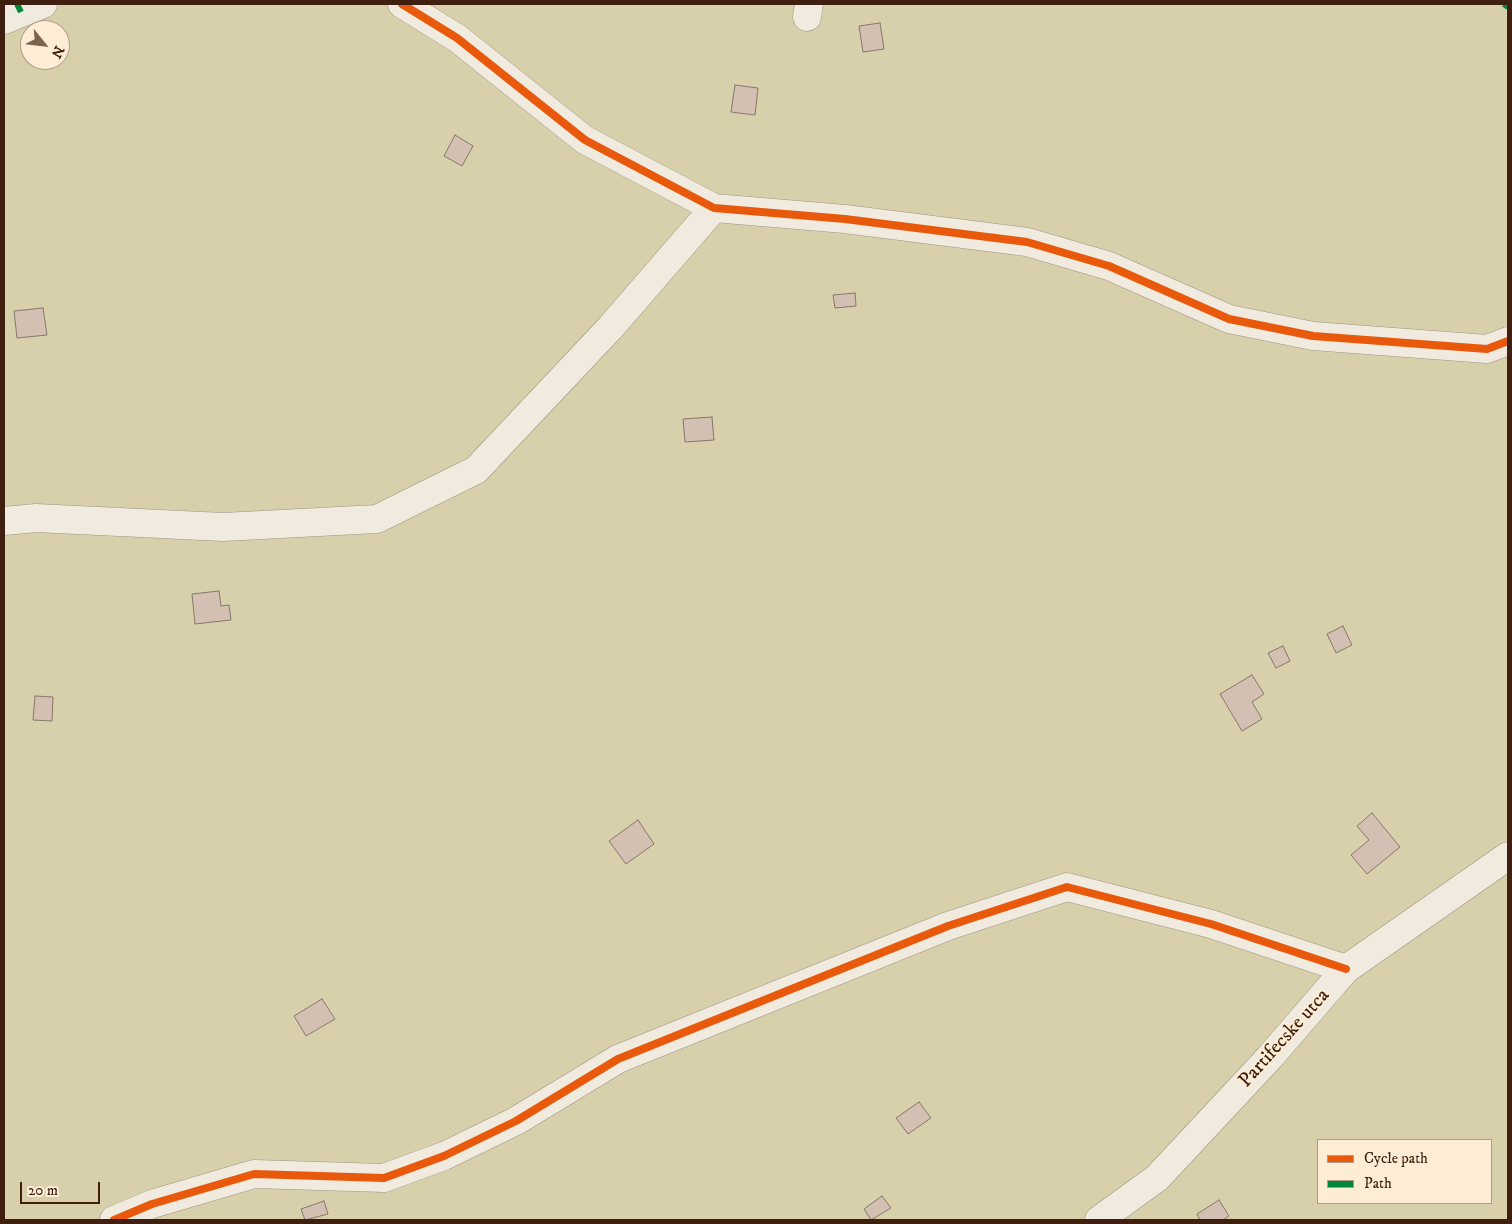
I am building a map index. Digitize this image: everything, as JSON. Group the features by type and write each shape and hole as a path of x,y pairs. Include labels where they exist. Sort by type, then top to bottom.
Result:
{"street":[{"path":"4,20 43,4"},
{"path":"402,4 457,38 585,140 714,208 845,219 1027,242 1109,266 1228,319 1313,336 1488,349 1508,341"},
{"path":"4,521 36,518 223,527 377,519 476,470 610,328 714,208"},
{"name":"Partifecske utca","path":"1099,1220 1157,1178 1269,1058 1346,969 1508,856"},
{"path":"114,1220 152,1204 254,1174 384,1178 444,1156 516,1121 618,1059 948,926 1067,887 1211,924 1346,969"}],"shaded area":[{"path":"4,4 1508,4 1508,1220 4,1220"}],"building":[{"path":"880,23 884,49 863,52 859,26"},
{"path":"735,85 758,88 755,115 731,112"},
{"path":"455,135 473,146 462,166 444,156"},
{"path":"855,293 856,306 835,308 833,295"},
{"path":"43,308 47,335 17,338 14,311"},
{"path":"712,417 714,440 685,442 683,419"},
{"path":"219,591 221,606 229,605 231,620 195,624 192,594"},
{"path":"1343,626 1352,645 1336,653 1327,634"},
{"path":"1283,646 1290,661 1276,668 1268,653"},
{"path":"1252,675 1264,694 1252,702 1262,719 1242,731 1220,694"},
{"path":"35,696 53,697 52,721 33,720"},
{"path":"1372,813 1400,847 1367,874 1351,855 1369,840 1357,826"},
{"path":"638,820 654,844 626,864 609,841"},
{"path":"322,999 335,1019 306,1036 294,1016"},
{"path":"919,1102 931,1118 908,1134 896,1118"},
{"path":"882,1196 891,1208 871,1220 864,1209"},
{"path":"1219,1200 1229,1216 1223,1220 1200,1220 1197,1214"},
{"path":"324,1201 328,1214 305,1220 301,1209"}],"marked path":[{"path":"17,4 21,12"},
{"path":"1504,4 1508,7"}],"cycle path":[{"path":"402,4 457,38 585,140 714,208 845,219 1027,242 1109,266 1229,319 1313,336 1487,349 1508,341"},
{"path":"114,1220 152,1204 254,1174 384,1178 444,1156 516,1121 618,1059 948,926 1067,887 1211,924 1346,969"}]}
